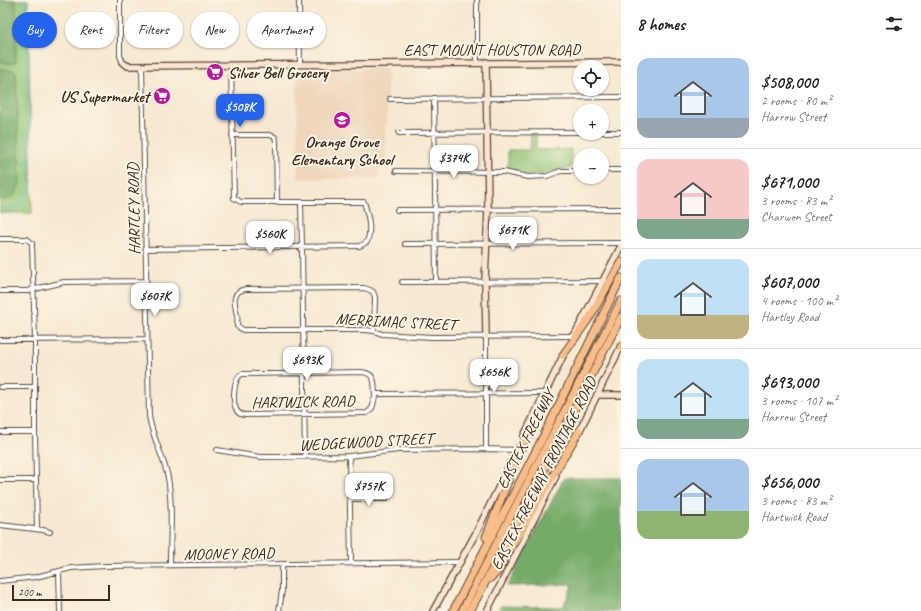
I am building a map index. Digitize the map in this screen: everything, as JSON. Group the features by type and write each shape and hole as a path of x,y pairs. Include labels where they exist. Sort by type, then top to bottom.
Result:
{"highway":[{"path":"563,355 590,317 621,262"},
{"name":"EASTEX FREEWAY","path":"453,611 542,439 621,278"},
{"path":"462,611 621,301"},
{"name":"EASTEX FREEWAY","path":"470,611 524,509 621,318"},
{"path":"483,585 496,573 579,431"},
{"path":"458,602 492,522 526,433"}],"street":[{"path":"120,0 120,56 123,64"},
{"path":"299,0 300,64"},
{"path":"477,0 478,62"},
{"path":"486,62 488,209 485,281 486,449"},
{"name":"EAST MOUNT HOUSTON ROAD","path":"123,64 128,66 142,66 621,62"},
{"path":"146,249 363,246 367,242 368,217 364,202 241,202 234,198 231,65"},
{"name":"HARTLEY ROAD","path":"142,66 150,421 166,469 169,485 170,565"},
{"path":"390,99 621,97"},
{"path":"434,98 436,282"},
{"path":"399,133 573,132"},
{"path":"609,132 621,132"},
{"path":"232,135 270,135 275,137 277,202"},
{"path":"609,170 621,170"},
{"path":"396,171 487,171 504,172 520,176 533,177 573,171"},
{"path":"300,202 303,289 305,457"},
{"path":"397,210 621,208"},
{"path":"0,239 26,239 30,240 32,243 35,340 34,387 37,529"},
{"path":"405,244 621,245"},
{"name":"EASTEX FREEWAY FRONTAGE ROAD","path":"433,611 461,562 526,433 563,355 621,245"},
{"path":"402,282 602,280"},
{"path":"0,291 34,290 64,282 146,281"},
{"path":"303,289 364,288 374,292 374,331"},
{"name":"MERRIMAC STREET","path":"303,289 243,289 235,296 237,326 240,329 250,331 374,331 382,334 432,337 574,336"},
{"path":"0,340 147,339"},
{"name":"EASTEX FREEWAY FRONTAGE ROAD","path":"487,611 621,346"},
{"path":"304,373 367,373 373,377 375,396"},
{"name":"HARTWICK ROAD","path":"304,373 238,375 236,379 235,392 235,405 237,412 241,414 367,413 374,406 375,396 381,393 545,393"},
{"path":"0,387 34,387"},
{"path":"597,395 621,395"},
{"path":"0,432 35,432"},
{"name":"WEDGEWOOD STREET","path":"217,450 260,457 305,457 349,456 398,450 517,450"},
{"path":"349,456 351,563"},
{"path":"0,480 36,480"},
{"path":"350,499 386,498"},
{"path":"0,525 50,532"},
{"name":"MOONEY ROAD","path":"0,581 36,577 72,568 87,567 461,562"},
{"path":"278,611 282,591 282,564"},
{"path":"60,571 60,611"}],"shaded area":[{"name":"Orange Grove Elementary School","path":"387,68 387,126 385,126 387,168 379,169 378,178 298,179 297,69"}],"green space":[{"path":"0,0 28,0 28,12 12,12 12,48 29,48 32,213 0,213"},
{"path":"0,0 16,0 16,12 12,12 12,48 16,48 16,62 10,64 0,61"},
{"path":"0,69 16,71 20,183 14,196 8,199 0,200"},
{"path":"531,134 536,134 536,150 571,149 571,168 535,175 516,173 508,170 508,150 530,150"},
{"path":"564,478 621,478 621,611 497,611 500,606 563,607 573,584 507,586"}],"waterway":[{"path":"0,209 11,208 19,205 25,199 29,189 26,0"}],"place":[{"name":"Silver Bell Grocery","path":"215,72"},
{"name":"US Supermarket","path":"162,96"},
{"name":"Orange Grove Elementary School","path":"342,120"}]}
